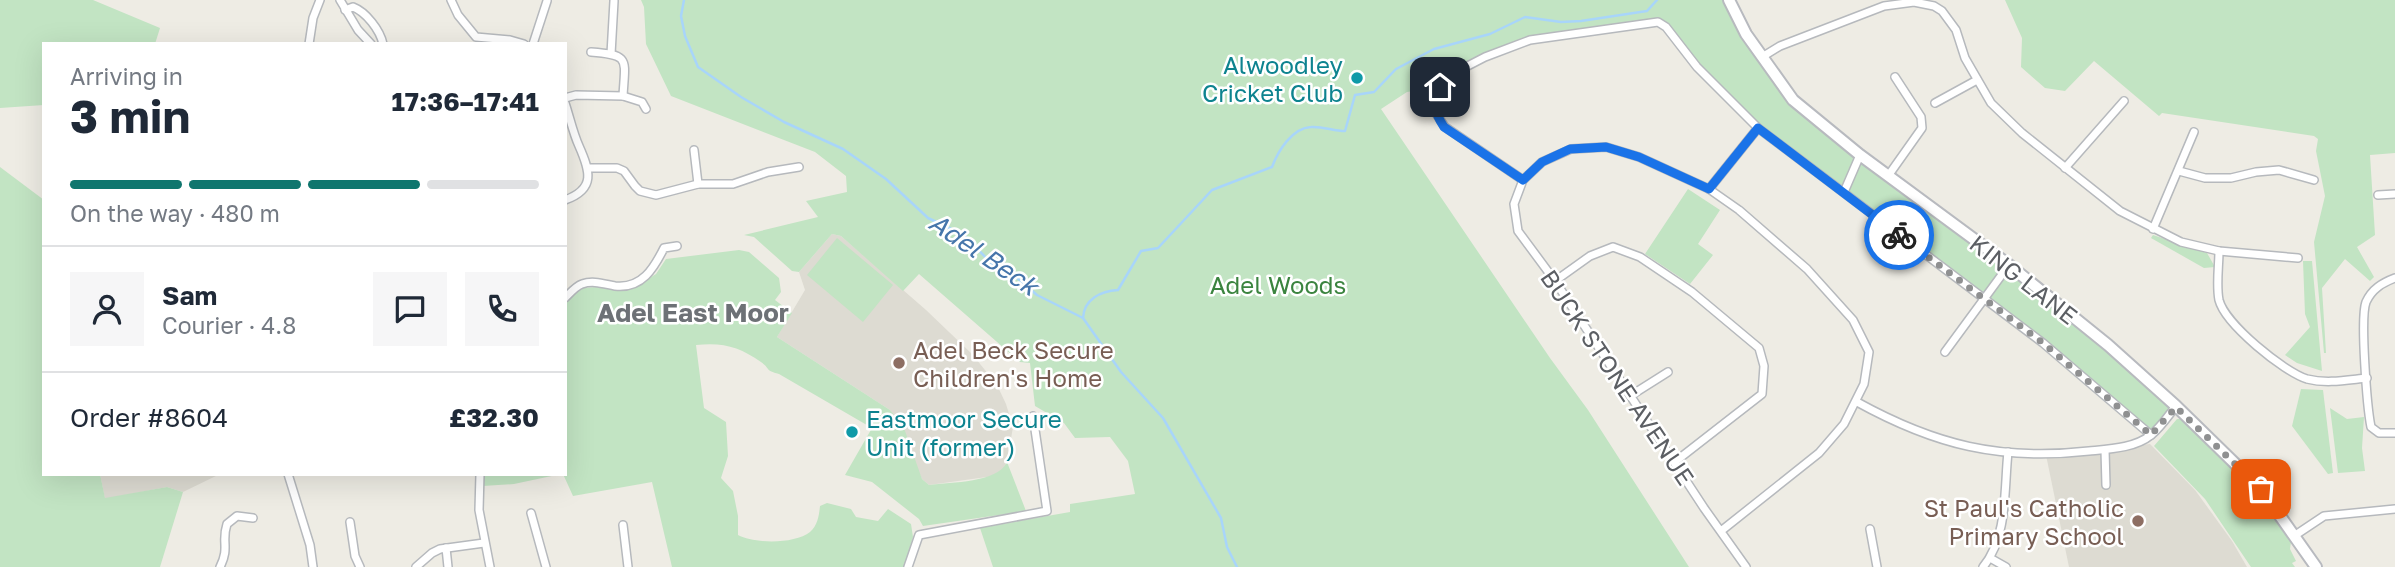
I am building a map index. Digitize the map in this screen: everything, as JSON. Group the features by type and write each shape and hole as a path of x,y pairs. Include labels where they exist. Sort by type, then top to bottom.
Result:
{"street":[{"path":"309,42 313,18 320,0"},
{"path":"340,0 358,30 369,42"},
{"path":"451,0 458,15 477,37 517,42"},
{"name":"KING LANE","path":"1729,0 1762,57 1793,100 1860,155 2009,265 2108,345 2261,489 2316,567"},
{"path":"534,42 547,1"},
{"path":"611,54 614,1"},
{"path":"1762,57 1780,46 1884,6 1901,2 1926,3 1942,11 1950,20 1977,80 1991,103 2022,133 2120,211 2181,242 2219,251 2298,258"},
{"path":"345,10 353,7 360,10 380,33 382,42"},
{"path":"1721,531 1819,453 1844,424 1864,384 1869,352 1853,320 1807,269 1740,210 1709,189 1639,157 1606,147 1570,149 1542,162 1523,180 1444,127 1434,104 1440,87 1456,72 1485,57 1530,40 1658,22 1666,27 1697,67 1758,128 2043,343 2151,435"},
{"path":"591,52 622,58 625,65 622,96"},
{"path":"1888,176 1922,128 1921,117 1895,77"},
{"path":"1935,103 1977,80"},
{"path":"567,97 576,94 622,96 636,99 646,109"},
{"path":"2065,169 2124,101"},
{"path":"567,108 589,168 585,187 567,200"},
{"path":"1709,189 1758,128"},
{"path":"2153,229 2194,132"},
{"path":"694,150 698,184"},
{"path":"1844,192 1860,155"},
{"path":"589,168 617,168 624,171 635,187 656,195 698,184 725,185 799,167"},
{"path":"2179,171 2205,178 2231,178 2279,170 2314,180"},
{"name":"BUCK STONE AVENUE","path":"1523,180 1514,204 1518,231 1555,281 1746,567"},
{"path":"2378,195 2395,194"},
{"path":"567,296 581,284 596,282 619,286 639,281 654,270 664,248 677,246"},
{"path":"1555,281 1590,256 1613,247 1640,257 1692,292 1759,348 1764,366 1762,394 1676,461"},
{"path":"2219,251 2219,301 2234,324 2272,357 2304,378 2325,382 2367,378"},
{"path":"1945,352 2009,265"},
{"path":"2395,278 2378,286 2366,303 2363,314 2371,427 2379,433 2395,433"},
{"path":"1630,396 1668,372"},
{"path":"1857,402 1902,427 1942,441 1983,450 2046,455 2105,450 2139,442 2151,435 2176,407"},
{"path":"908,567 919,535 1047,511 1033,416"},
{"path":"2105,450 2106,485"},
{"path":"1983,567 1998,538 2008,453"},
{"path":"289,476 310,545 313,567"},
{"path":"480,476 479,510 490,567"},
{"path":"2294,536 2324,516 2395,509"},
{"path":"531,513 546,567"},
{"path":"220,567 227,550 224,537 227,524 237,516 253,518"},
{"path":"349,522 355,556 360,567"},
{"path":"623,525 628,567"},
{"path":"1870,529 1877,567"},
{"path":"416,567 432,553 446,548 484,543"},
{"path":"446,548 448,567"},
{"path":"1990,558 2006,567"}],"shaded area":[{"name":"Adel Beck Secure Children's Home","path":"832,234 841,236 926,310 972,354 997,385 1013,427 1007,462 994,476 929,485 922,479 890,410 777,337 805,290 799,272"},
{"name":"St Paul's Catholic Primary School","path":"2150,444 2195,490 2232,541 2247,567 2069,567 2046,455"},
{"path":"100,476 216,476 183,492 167,487 105,499"}],"green space":[{"path":"0,0 93,0 160,28 156,42 42,42 42,105 0,108"},
{"name":"Adel Woods","path":"641,0 1729,0 1793,100 2009,265 2176,406 2151,435 2043,343 1758,128 1658,22 1530,40 1485,57 1440,87 1407,92 1381,109 1588,410 1689,567 993,567 980,528 1070,512 1070,504 1135,494 1128,461 1110,437 1075,438 1064,423 1035,406 1030,363 1020,362 919,274 903,291 841,236 832,234 799,272 792,271 754,237 744,235 818,217 806,201 847,192 846,176 815,152 671,96 646,44 644,7"},
{"path":"2005,0 2395,0 2395,153 2370,155 2375,235 2357,247 2374,277 2370,281 2345,259 2322,288 2326,353 2314,242 2325,196 2316,151 2318,139 2314,136 2162,113 2159,116 2094,61 2065,91 2045,88 2021,67 2022,38"},
{"path":"0,167 42,198 42,476 100,476 105,498 167,487 183,492 160,567 0,567"},
{"path":"1688,189 1720,210 1698,244 1713,255 1690,284 1645,254"},
{"path":"2153,235 2207,253 2215,267 2204,268 2151,238"},
{"path":"837,238 893,285 863,322 807,275"},
{"path":"739,250 749,252 779,278 781,292 775,300 792,313 777,337 890,410 904,428 922,479 929,485 984,478 1002,469 1007,462 1026,511 923,526 919,519 872,482 845,475 872,428 769,370 746,353 715,344 696,345 704,408 726,422 728,456 721,478 733,491 738,516 738,535 754,540 795,539 810,532 819,516 820,506 827,503 851,509 856,517 878,521 888,509 911,524 913,537 904,567 672,567 652,482 573,496 564,476 567,476 567,301 582,288 640,284 656,274 666,259"},
{"path":"2303,261 2312,261 2322,371 2297,363 2285,355 2310,327 2305,314"},
{"path":"2301,389 2323,390 2333,473 2328,474 2292,426"},
{"path":"2330,408 2347,419 2364,417 2362,448 2365,471 2338,473"},
{"path":"2177,419 2182,419 2212,448 2266,509 2291,542 2290,549 2296,561 2292,563 2295,567 2251,567 2205,499 2154,446"},
{"path":"483,476 552,476 514,484 483,486"}],"waterway":[{"name":"Adel Beck","path":"684,0 681,16 685,36 698,67 741,97 784,122 843,149 886,179 928,218 964,235 992,264 1016,277 1037,295 1083,318 1121,372 1163,418 1221,518 1227,547 1237,567"},
{"path":"1083,318 1086,306 1094,297 1118,290 1141,251 1158,248 1212,190 1272,167 1287,141 1304,128 1345,131 1355,95 1374,92 1396,69 1434,49 1490,34 1525,17 1561,22 1581,21 1647,11 1657,0"}],"way so far":[{"path":"1899,235 2043,343 2151,435 2176,407 2261,489"}],"place":[{"name":"Alwoodley Cricket Club","path":"1357,78"},
{"name":"Adel Beck Secure Children's Home","path":"899,363"},
{"name":"Eastmoor Secure Unit (former)","path":"852,432"},
{"name":"St Paul's Catholic Primary School","path":"2138,521"}],"district":[{"name":"Adel East Moor","path":"693,312"}],"route":[{"path":"1440,87 1434,104 1444,127 1523,180 1542,162 1570,149 1606,147 1639,157 1709,189 1758,128 1899,235"}]}
